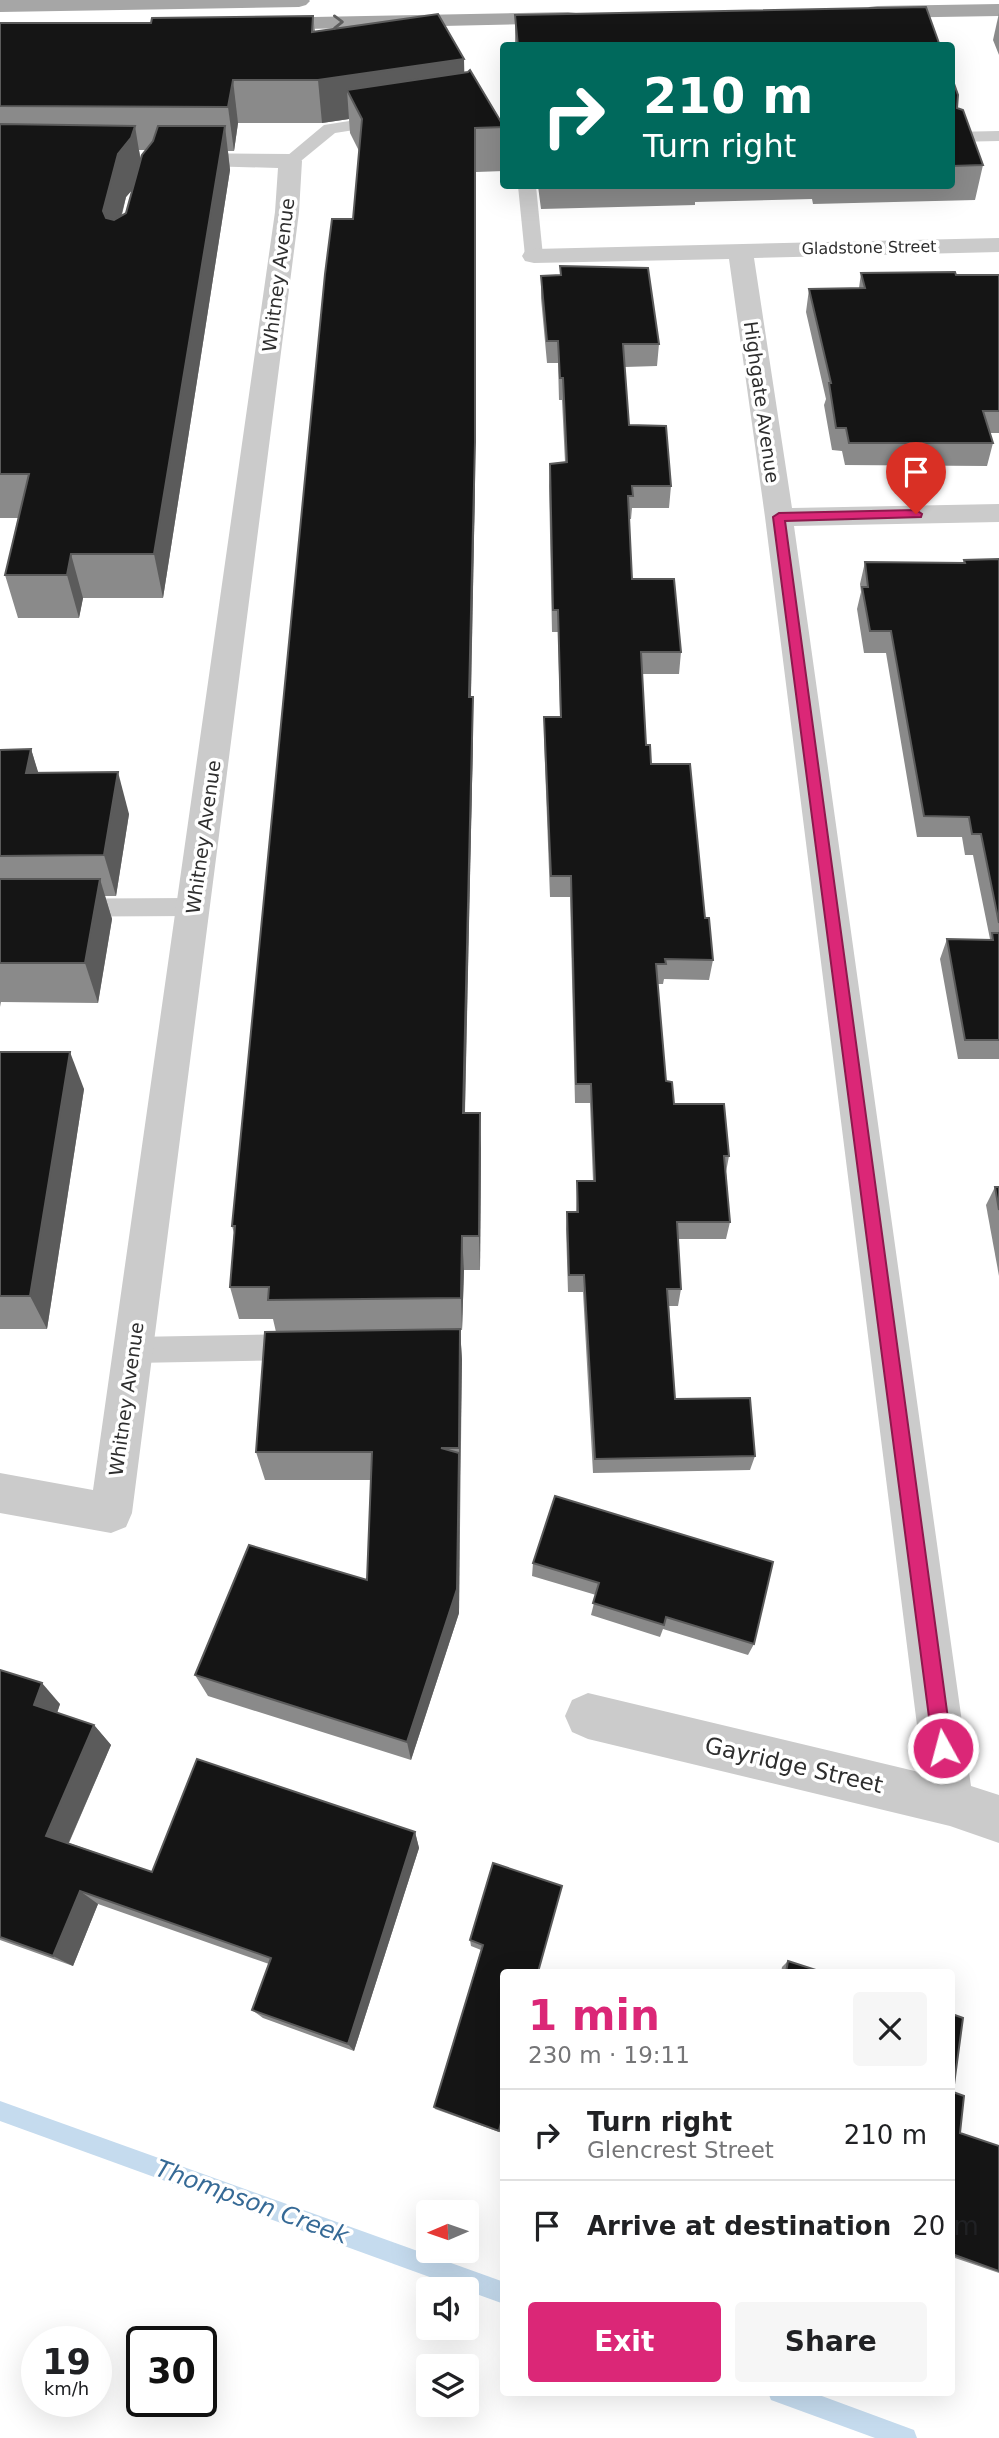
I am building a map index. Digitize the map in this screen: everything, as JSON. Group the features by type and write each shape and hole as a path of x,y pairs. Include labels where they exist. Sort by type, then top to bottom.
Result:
{"main road":[{"path":"0,6 322,1"},
{"path":"860,13 999,10"},
{"path":"236,24 583,18"}],"street":[{"path":"157,160 290,161"},
{"name":"Whitney Avenue","path":"0,1493 111,1513 287,212 290,161"},
{"name":"Gladstone Street","path":"534,256 999,245"},
{"name":"Highgate Avenue","path":"740,250 779,517 950,1803"},
{"path":"779,517 999,513"},
{"name":"Gayridge Street","path":"588,1716 950,1803 999,1819"}],"lane":[{"path":"290,161 330,128 409,117"},
{"path":"955,136 999,136"},
{"path":"527,189 534,256"},
{"path":"0,908 193,907"},
{"path":"133,1350 324,1347"}],"building":[{"path":"926,7 939,42 518,42 515,15"},
{"path":"438,14 464,59 318,80 233,80 228,107 0,106 0,23 151,23 152,18 313,16 312,32"},
{"path":"470,70 500,120 500,127 475,128 475,442 469,697 473,697 463,1113 480,1113 479,1236 462,1236 461,1298 268,1300 269,1287 230,1287 235,1226 232,1226 325,274 332,219 353,219 362,119 347,90"},
{"path":"955,86 958,95 957,108 963,110 983,165 955,166"},
{"path":"0,124 135,126 131,138 118,154 103,211 106,218 114,220 126,213 142,155 153,141 158,126 225,126 154,554 71,554 67,575 5,575 29,474 0,474"},
{"path":"560,266 648,268 659,344 623,344 629,425 666,426 671,486 632,486 633,496 628,496 632,579 674,579 681,652 641,652 646,745 650,745 651,764 690,764 705,918 709,918 713,960 665,959 666,964 656,964 666,1081 672,1082 674,1104 724,1104 729,1156 724,1156 730,1222 677,1222 681,1289 667,1289 675,1399 750,1398 755,1456 595,1459 584,1275 569,1275 567,1212 578,1212 577,1181 595,1181 591,1084 576,1084 571,876 551,876 544,717 561,717 558,610 553,610 550,464 567,462 563,378 560,378 558,341 547,341 541,276 561,275"},
{"path":"955,272 956,275 999,275 999,411 983,411 993,443 849,443 846,428 836,428 831,383 809,289 865,288 861,273"},
{"path":"999,559 999,923 981,834 972,834 969,817 924,816 891,631 870,631 862,587 868,587 865,562 965,563 964,560"},
{"path":"31,749 26,773 118,772 104,855 0,856 0,750"},
{"path":"0,879 100,879 85,963 0,963"},
{"path":"992,933 999,933 999,1040 965,1040 947,939 993,940"},
{"path":"0,1052 70,1052 30,1296 0,1296"},
{"path":"995,1187 999,1187 999,1210"},
{"path":"460,1329 459,1448 441,1448 459,1453 457,1589 407,1742 195,1675 249,1545 367,1580 372,1452 256,1452 265,1332"},
{"path":"555,1496 773,1562 754,1644 666,1617 664,1625 593,1603 599,1583 533,1563"},
{"path":"0,1670 42,1683 34,1705 94,1725 46,1836 152,1872 197,1759 415,1832 348,2044 252,2010 271,1958 80,1891 53,1956 0,1937"},
{"path":"493,1863 562,1886 539,1969 500,1969 499,2131 434,2107 483,1945 470,1940"},
{"path":"788,1961 813,1969 787,1969"},
{"path":"955,2015 963,2018 955,2077"},
{"path":"955,2093 964,2096 960,2133 999,2146 999,2271 955,2255"}],"waterway":[{"name":"Thompson Creek","path":"0,2111 500,2292"},
{"name":"Thompson Creek","path":"790,2396 906,2438"}],"route":[{"path":"916,514 779,517 943,1748"}]}
